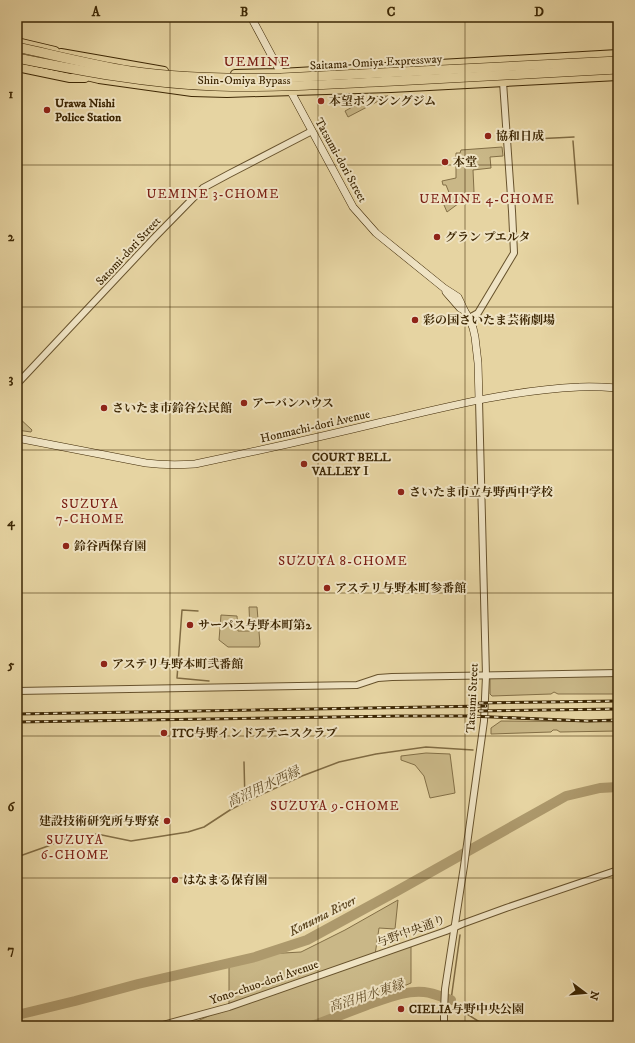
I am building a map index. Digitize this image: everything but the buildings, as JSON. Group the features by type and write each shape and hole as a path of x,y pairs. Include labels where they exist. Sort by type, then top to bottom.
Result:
{"highway":[{"path":"17,42 57,52"},
{"name":"Shin-Omiya Bypass","path":"17,46 158,70 211,75 280,73 618,54"},
{"name":"Saitama-Omiya Expressway","path":"17,46 52,56 128,71 161,75 227,78 282,78 618,61"},
{"name":"Shin-Omiya Bypass","path":"17,58 99,79 192,92 290,92 618,76"},
{"name":"Saitama-Omiya Expressway","path":"17,58 77,70 129,78 214,86 284,86 618,69"},
{"path":"17,67 70,78 99,79"}],"main road":[{"name":"Tatsumi-dori Street","path":"251,17 353,207 386,242 444,288 454,302 464,310 469,318 477,347 479,400"},
{"name":"Honmachi-dori Avenue","path":"17,438 146,463 160,465 195,464 479,400 566,388 618,388"}],"street":[{"path":"469,318 478,313 514,253 503,82"},
{"name":"Satomi-dori Street","path":"17,384 203,188 312,131"},
{"name":"Tatsumi Street","path":"444,1026 444,999 483,728 486,676 479,400"},
{"path":"17,690 357,685 378,678 392,677 618,673"},
{"name":"Yono-chuo-dori Avenue","path":"159,1026 229,1007 446,931 506,908 618,870"}],"shaded area":[{"path":"388,96 348,117 345,111 371,97"},
{"path":"502,147 503,156 490,157 491,168 473,170 474,192 447,212 441,198 450,195 446,185 443,185 442,181 456,178 456,153 460,153 461,150"},
{"path":"17,416 32,430 31,432 17,430"},
{"path":"249,607 257,607 259,647 228,647 219,640 221,615 237,616 238,631 250,631"},
{"path":"618,676 618,694 558,694 554,692 551,694 492,696 490,694 490,678"},
{"path":"501,721 618,722 618,731 560,732 553,730 551,732 491,734 491,728"},
{"path":"426,753 450,754 455,793 430,798 424,776 415,765 401,760 401,756"},
{"path":"398,900 395,929 379,928 375,955 411,943 411,983 305,1026 186,1026 229,1007 229,963 266,954 301,952 345,930"}],"waterway":[{"path":"514,140 574,137"},
{"path":"573,141 578,204"},
{"path":"198,611 182,610 177,678 209,681"},
{"name":"高沼用水西縁","path":"17,857 71,836 97,834 131,841 188,832 204,827 245,802 302,776 339,762 376,754 426,747 473,750"},
{"path":"244,762 245,802"},
{"name":"Konuma River","path":"17,1015 138,984 255,957 307,940 566,796 600,788 618,787"},
{"name":"高沼用水西縁","path":"460,935 451,1000 459,1009 486,1026"},
{"name":"高沼用水東縁","path":"312,1026 367,1005 410,992 435,994 451,1000"}],"railway":[{"path":"479,703 618,701"},
{"path":"17,714 486,706"},
{"path":"479,711 618,709"},
{"path":"17,722 400,716 470,716 587,721 618,720"}],"place":[{"name":"本望ボクシングジム","path":"321,101"},
{"name":"Urawa Nishi Police Station","path":"47,110"},
{"name":"協和日成","path":"488,136"},
{"name":"本堂","path":"445,162"},
{"name":"グラン プエルタ","path":"437,237"},
{"name":"彩の国さいたま芸術劇場","path":"415,320"},
{"name":"アーバンハウス","path":"244,403"},
{"name":"さいたま市鈴谷公民館","path":"104,408"},
{"name":"COURT BELL VALLEYⅠ","path":"304,464"},
{"name":"さいたま市立与野西中学校","path":"401,492"},
{"name":"鈴谷西保育園","path":"66,546"},
{"name":"アステリ与野本町参番館","path":"327,588"},
{"name":"サーパス与野本町第2","path":"190,625"},
{"name":"アステリ与野本町弐番館","path":"104,664"},
{"name":"ITC与野インドアテニスクラブ","path":"164,733"},
{"name":"建設技術研究所与野寮","path":"167,821"},
{"name":"はなまる保育園","path":"175,880"},
{"name":"CIELIA与野中央公園","path":"401,1009"}],"district":[{"name":"UEMINE","path":"257,61"},
{"name":"UEMINE 3-CHOME","path":"213,193"},
{"name":"UEMINE 4-CHOME","path":"487,198"},
{"name":"SUZUYA 7-CHOME","path":"90,510"},
{"name":"SUZUYA 8-CHOME","path":"343,560"},
{"name":"SUZUYA 9-CHOME","path":"335,805"},
{"name":"SUZUYA 6-CHOME","path":"75,846"}]}
